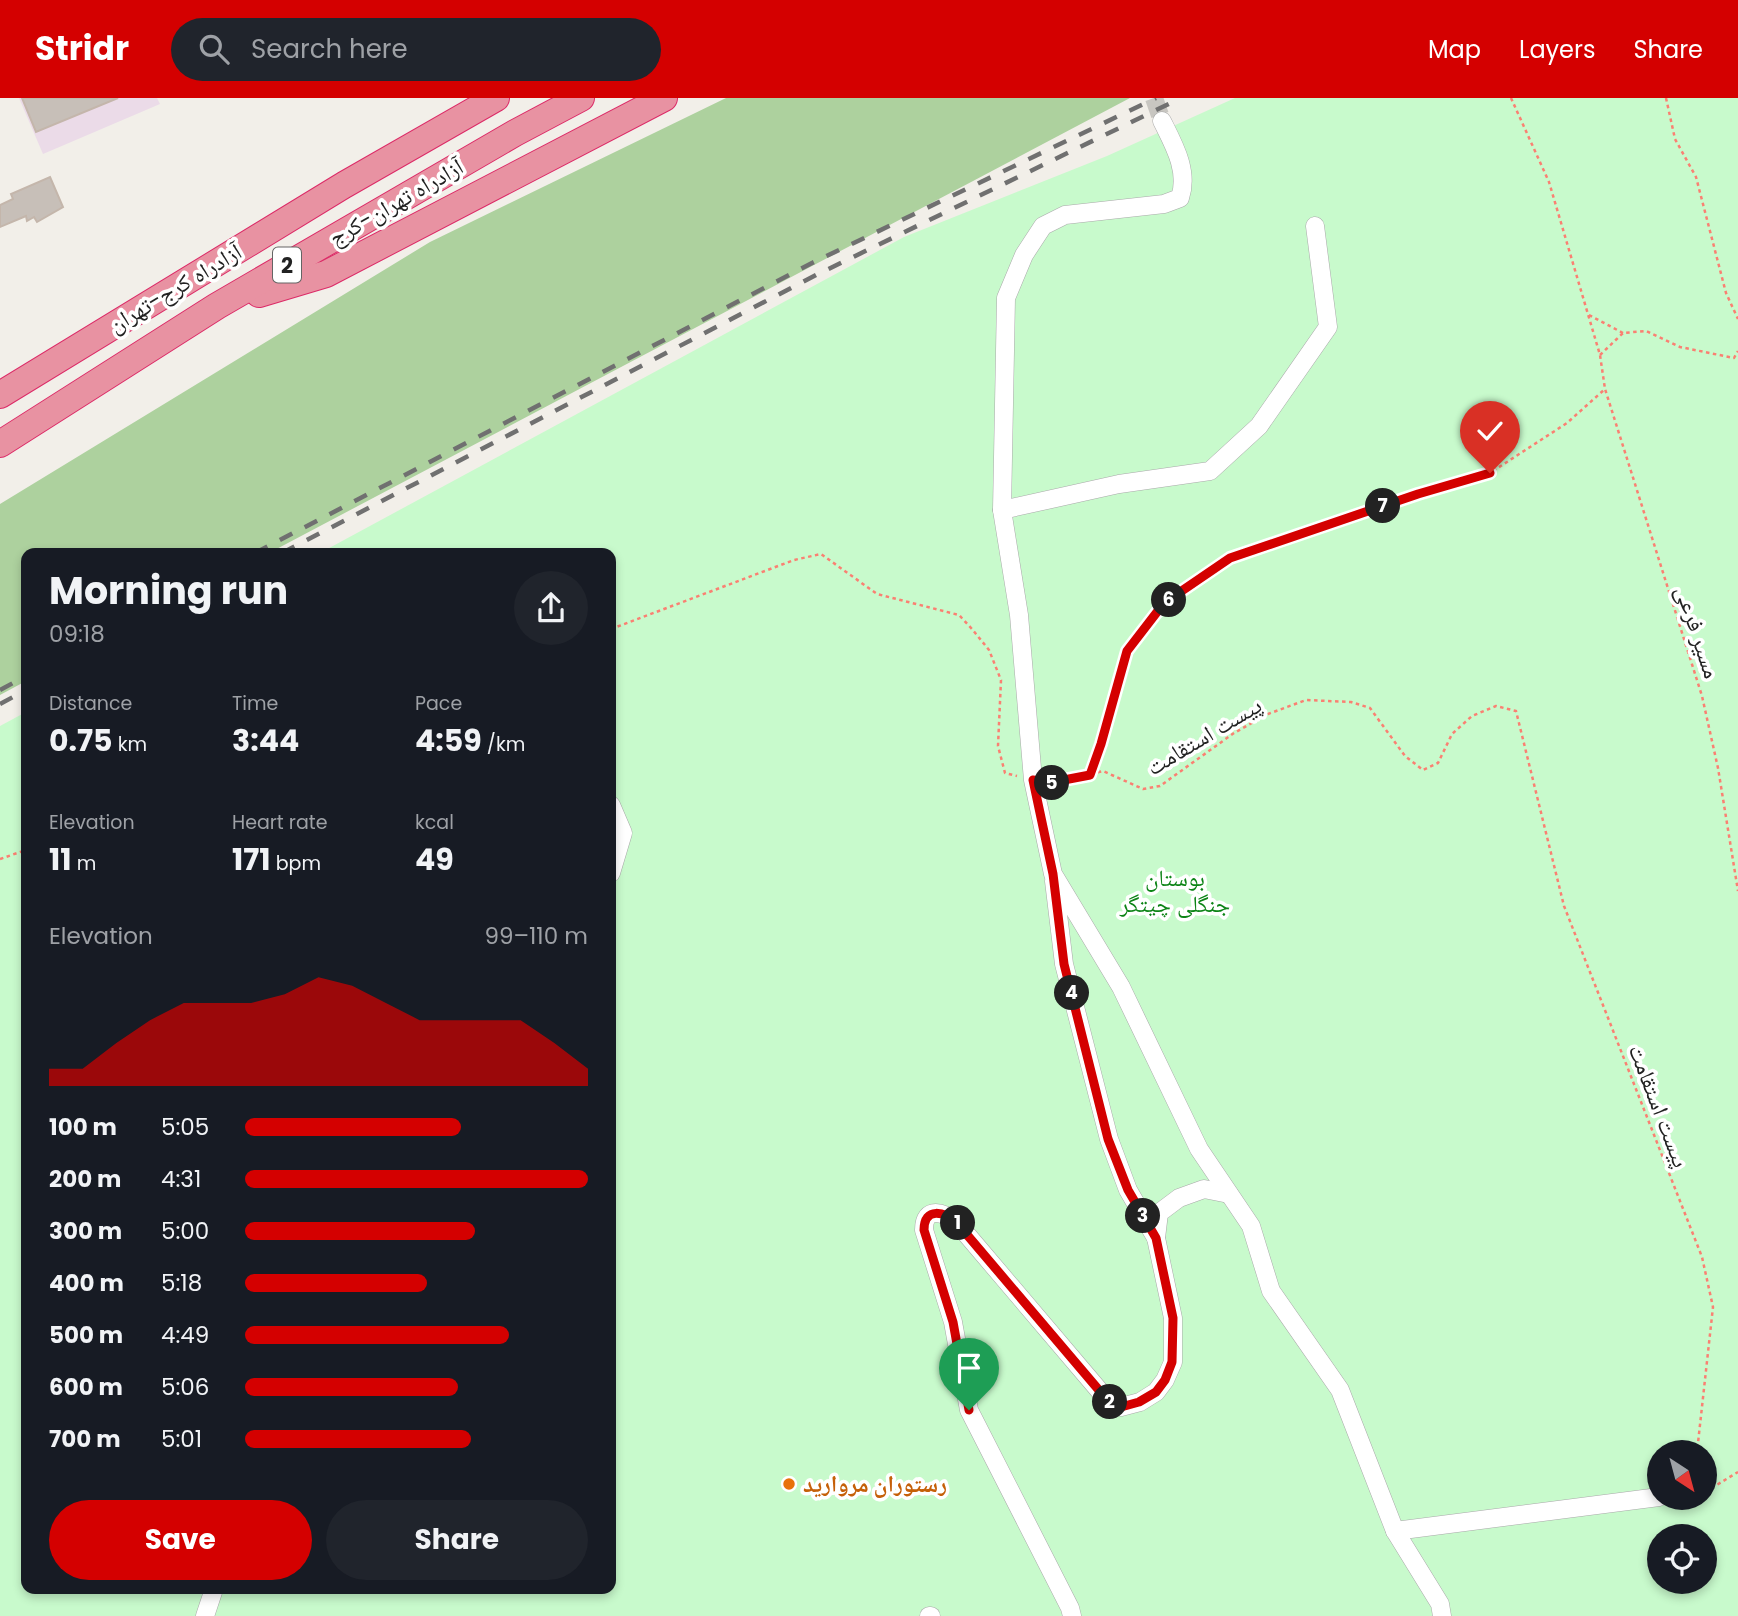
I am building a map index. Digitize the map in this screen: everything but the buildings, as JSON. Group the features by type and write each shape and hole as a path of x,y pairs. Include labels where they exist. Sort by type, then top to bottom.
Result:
{"highway":[{"name":"آزادراه کرج-تهران","path":"0,395 344,185 496,98"},
{"name":"آزادراه تهران-کرج","path":"0,444 217,306 515,133 581,98"},
{"path":"217,306 326,274 664,98"}],"street":[{"path":"1072,1616 969,1410 953,1322 924,1223 929,1215 937,1212 946,1213 957,1223 1109,1402 1121,1407 1139,1402 1156,1392 1165,1380 1172,1362 1173,1318 1156,1238 1128,1190 1108,1139 1064,964 1053,874 1033,780 1019,615 1002,510 1006,298 1024,255 1044,226 1065,215 1164,204 1180,198 1184,185 1179,156 1163,121"},
{"path":"1002,510 1119,484 1210,471 1259,426 1328,327 1315,226"},
{"path":"616,817 623,833 616,856"},
{"path":"1053,874 1121,987 1199,1149 1251,1226 1271,1291 1340,1390 1395,1531 1440,1604 1442,1616"},
{"path":"1156,1238 1159,1213 1180,1198 1204,1189 1229,1194"},
{"path":"1395,1531 1647,1499"},
{"path":"205,1616 212,1594"}],"path":[{"name":"مسیر فرعی","path":"1511,98 1549,183 1600,355 1605,390 1702,696 1738,891"},
{"path":"1666,98 1675,139 1696,177 1726,293 1738,319"},
{"path":"1587,314 1623,333 1646,331 1681,347 1715,356 1734,358 1738,351"},
{"path":"1600,355 1623,333"},
{"path":"1090,775 1127,651 1164,603 1230,558 1418,494 1490,473 1567,423 1605,390"},
{"name":"پیست استقامت","path":"616,627 794,560 821,554 877,594 959,615 989,650 1001,680 998,746 1005,773 1048,783 1103,771 1143,789 1160,786 1234,733 1268,714 1306,700 1351,702 1370,708 1405,756 1423,770 1438,763 1452,734 1472,716 1496,706 1517,710 1564,906 1702,1257 1713,1307 1698,1440"},
{"path":"0,859 21,852"},
{"path":"1717,1485 1738,1472"}],"shaded area":[{"path":"19,98 157,98 160,104 43,154"}],"green space":[{"path":"726,98 1130,98 278,548 21,548 21,684 0,695 0,504 430,242"},
{"name":"بوستان جنگلی چیتگر","path":"1235,98 1738,98 1738,1616 0,1616 0,726 21,715 21,1594 616,1594 616,548 329,548 904,237 1107,156"}],"tunnel":[{"path":"1154,98 1162,121"}],"railway":[{"path":"265,548 812,263 1156,98"},
{"path":"292,548 816,275 1181,98"},
{"path":"0,690 21,679"},
{"path":"0,704 21,693"}],"place":[{"name":"رستوران مروارید","path":"789,1484"}],"route":[{"path":"969,1410 953,1322 924,1230 924,1223 929,1215 937,1212 946,1213 957,1223 1109,1402 1121,1407 1139,1402 1156,1392 1165,1380 1172,1362 1173,1318 1156,1238 1128,1190 1108,1139 1064,964 1053,874 1033,780 1064,782 1090,775 1127,651 1164,603 1230,558 1418,494 1490,473"}]}
